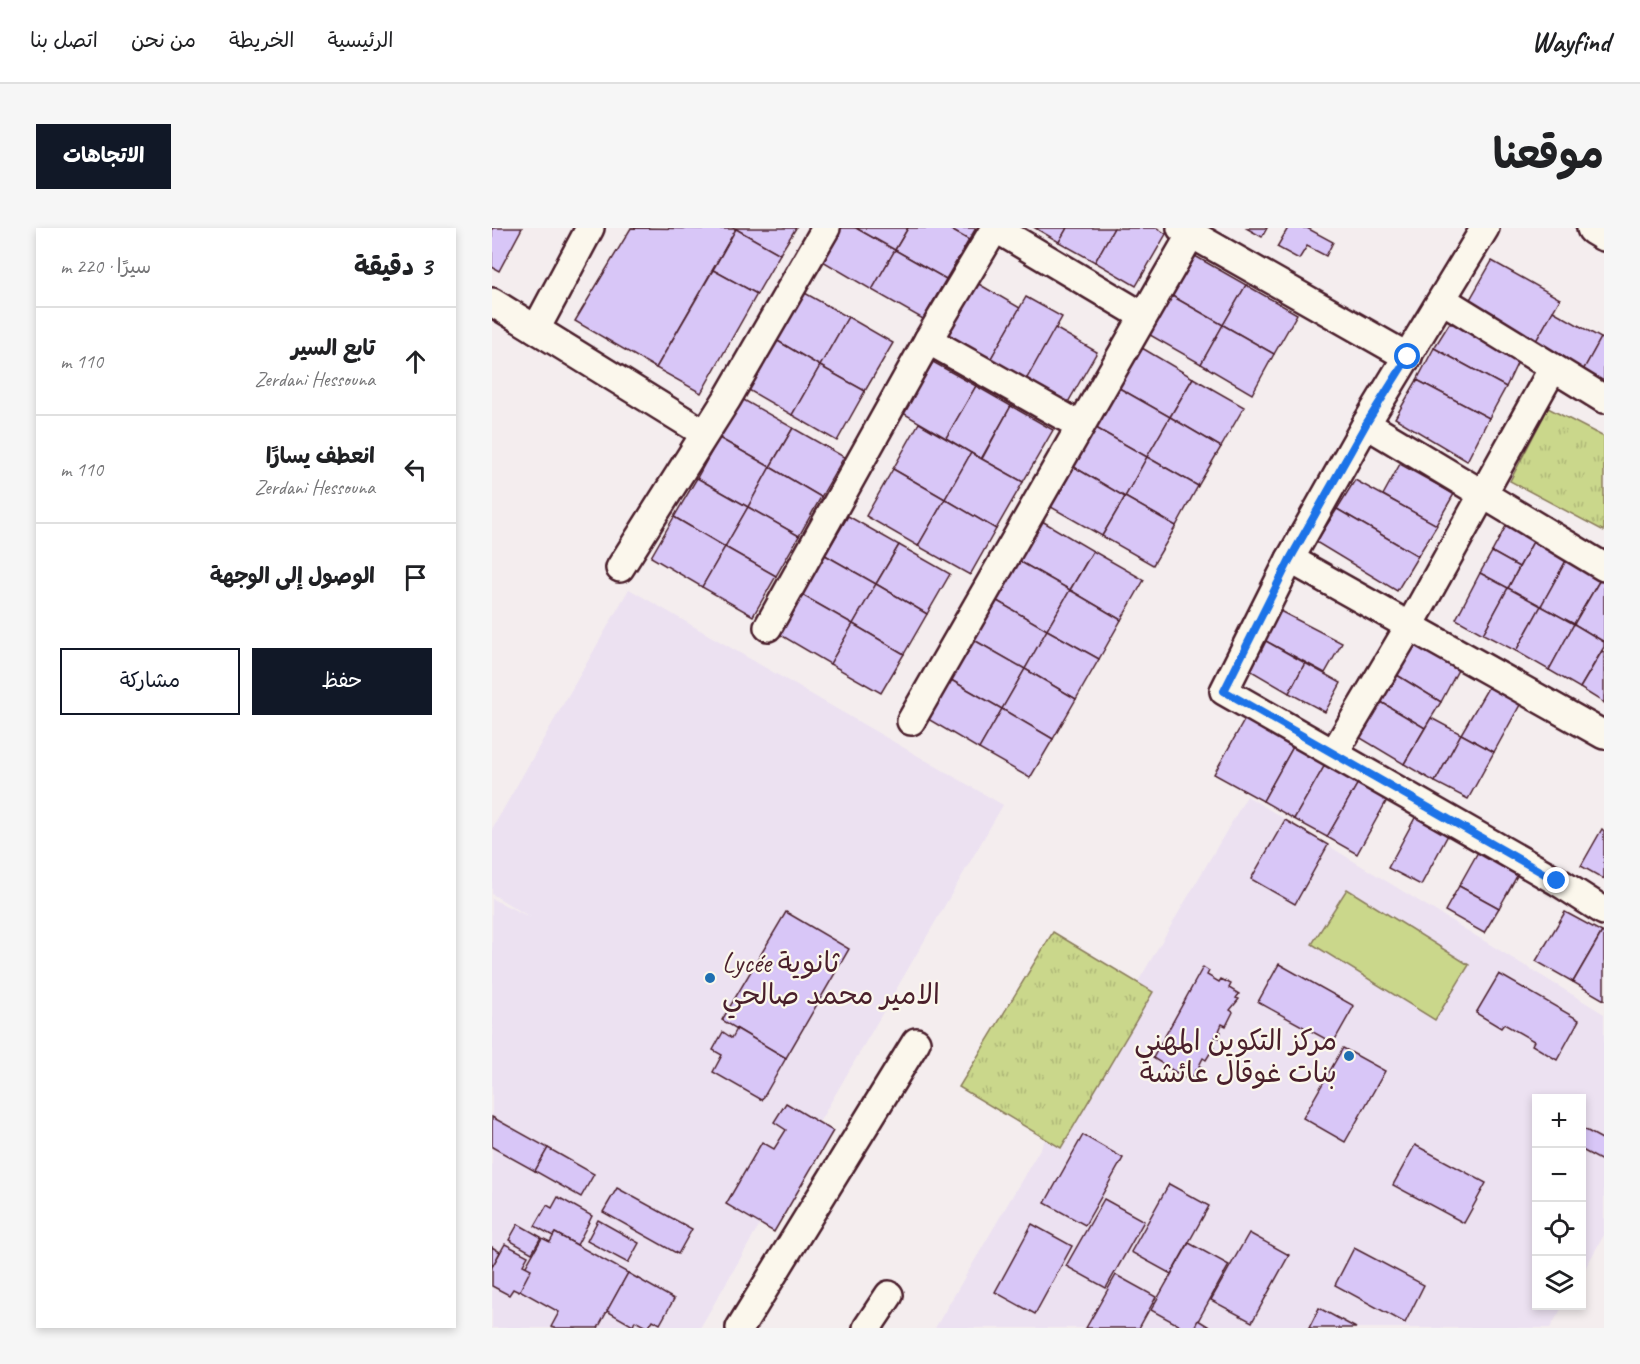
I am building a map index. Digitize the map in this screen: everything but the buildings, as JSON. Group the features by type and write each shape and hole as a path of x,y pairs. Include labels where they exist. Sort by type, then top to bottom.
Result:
{"main road":[{"path":"1594,228 1604,234"}],"street":[{"path":"536,329 590,228"},
{"path":"620,568 727,399 826,228"},
{"path":"768,627 928,340 995,228 1143,316"},
{"path":"1485,228 1366,424 1290,559 1224,691 1557,881 1604,911"},
{"path":"910,721 1143,316 1186,231 1408,357"},
{"path":"1443,300 1604,399"},
{"path":"492,302 704,433"},
{"path":"928,340 1079,425"},
{"path":"1334,753 1409,627 1553,368"},
{"path":"1366,424 1604,567"},
{"path":"1290,559 1604,735"},
{"path":"740,1328 916,1042"},
{"path":"867,1328 889,1295"}],"shaded area":[{"name":"Lycée ثانوية الامير محمد صالحي","path":"629,589 1003,805 700,1328 492,1328 492,899 530,917 492,894 492,829"},
{"name":"مركز التكوين المهني بنات غوقال عائشة","path":"1247,796 1604,1014 1604,1235 1586,1267 1586,1094 1532,1094 1532,1310 1561,1310 1550,1328 935,1328"}],"green space":[{"path":"1548,408 1604,437 1604,531 1510,481"},
{"path":"1347,889 1469,965 1435,1020 1312,944"},
{"path":"1053,932 1153,992 1061,1148 959,1087"}],"place":[{"name":"Lycée ثانوية الامير محمد صالحي","path":"710,978"},
{"name":"مركز التكوين المهني بنات غوقال عائشة","path":"1349,1056"}],"route":[{"path":"1408,357 1366,424 1290,559 1224,691 1557,881"}]}
